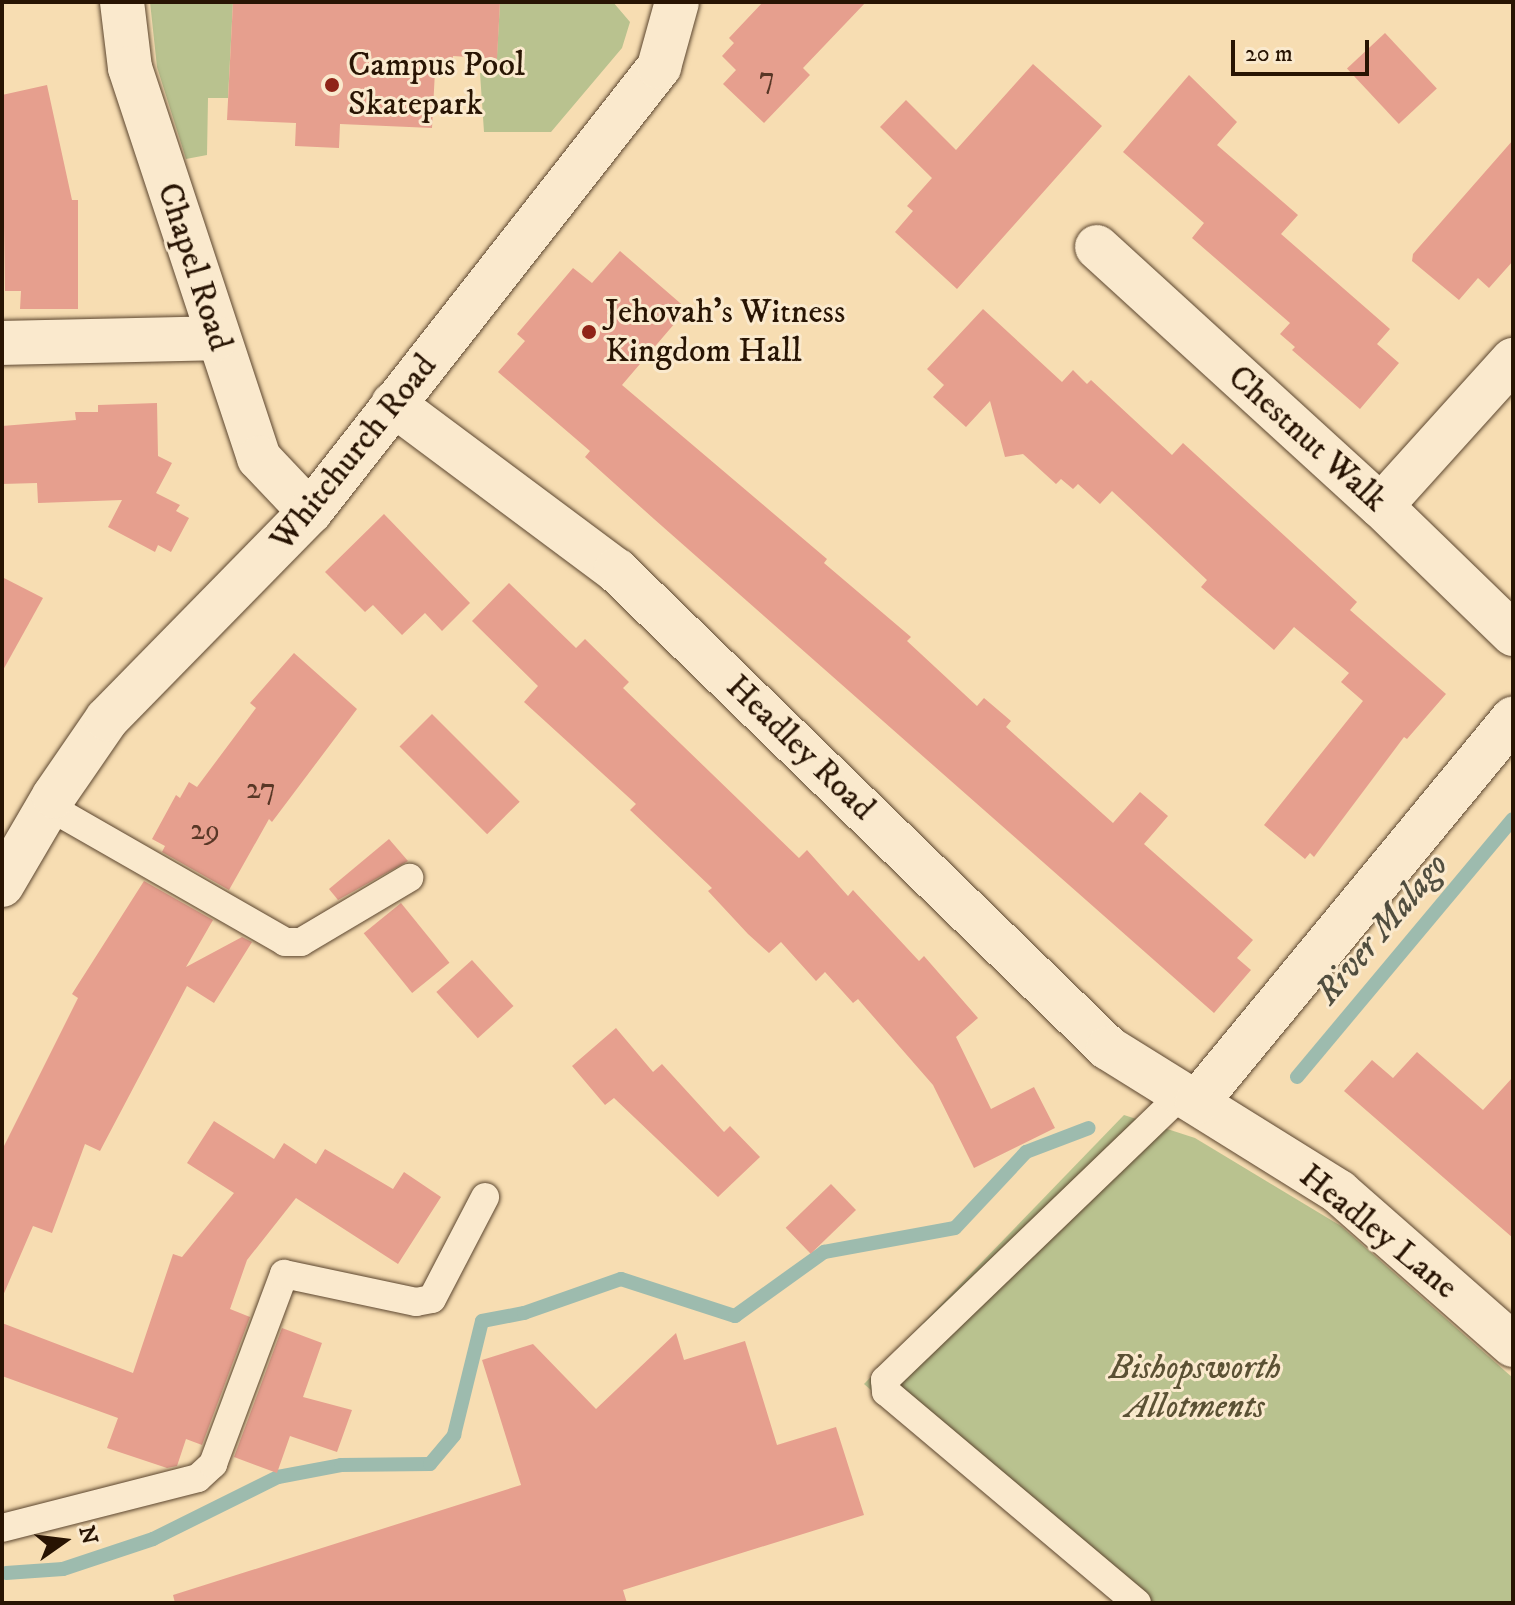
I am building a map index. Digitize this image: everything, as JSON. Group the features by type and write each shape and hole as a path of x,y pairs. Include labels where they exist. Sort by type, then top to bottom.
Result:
{"street":[{"name":"Chapel Road","path":"122,2 130,68 216,338 259,458 310,512"},
{"name":"Whitchurch Road","path":"2,885 48,806 107,719 310,512 659,67 677,2"},
{"name":"Chestnut Walk","path":"1097,247 1381,506 1513,634"},
{"path":"2,343 216,338"},
{"path":"1381,506 1513,360"},
{"name":"Headley Road","path":"393,404 616,570 1108,1048 1189,1098"},
{"path":"1189,1098 1513,719"},
{"name":"Headley Lane","path":"1189,1098 1339,1192 1513,1345"}],"lane":[{"path":"48,806 285,942 301,942 409,878"},
{"path":"1137,1603 886,1392 885,1380 1189,1098"},
{"path":"2,1528 198,1478 213,1464 284,1274 416,1302 432,1299 485,1197"}],"green space":[{"path":"150,2 233,2 228,98 208,98 207,155 186,159 157,67"},
{"path":"500,2 613,2 630,22 622,48 551,132 484,132 480,73 496,73"},
{"name":"Bishopsworth Allotments","path":"1124,1115 1195,1138 1341,1226 1513,1378 1513,1603 1116,1603 864,1384"}],"building":[{"name":"Campus Pool Skatepark","path":"233,2 500,2 497,59 453,56 453,72 435,71 432,128 340,124 339,148 295,146 296,123 227,120"},
{"path":"763,2 866,2 803,68 810,75 764,123 723,84 736,70 722,56 734,43 729,38"},
{"path":"1385,33 1437,89 1399,124 1347,68"},
{"path":"1033,64 1102,126 957,289 895,232 913,211 907,206 932,178 880,127 906,100 956,150"},
{"path":"1189,75 1237,122 1217,145 1298,215 1281,234 1390,329 1377,344 1399,363 1360,409 1292,350 1295,347 1280,334 1290,323 1192,238 1204,223 1123,152"},
{"path":"47,85 72,200 78,200 78,309 20,309 21,291 5,291 2,95"},
{"path":"1513,140 1513,261 1489,288 1478,278 1459,300 1412,261 1413,254"},
{"path":"620,251 687,309 622,385 827,559 824,563 911,637 907,641 977,706 984,698 1011,721 1006,727 1113,823 1140,792 1168,816 1144,844 1253,940 1237,958 1251,970 1214,1013 654,519 585,457 590,451 498,372 525,341 517,334 573,268 592,283"},
{"path":"983,309 1062,382 1073,370 1087,384 1091,380 1172,455 1183,443 1357,602 1350,610 1446,694 1407,739 1404,737 1314,857 1310,853 1305,859 1264,825 1363,701 1341,682 1349,673 1294,627 1274,650 1201,587 1207,580 1112,491 1100,504 1078,484 1073,489 1061,479 1056,484 1023,454 1005,457 990,401 966,427 933,397 944,385 927,369"},
{"path":"157,403 158,456 172,463 156,493 180,505 176,511 189,518 171,552 158,545 155,552 108,527 122,500 38,503 37,483 2,484 2,426 76,420 75,412 98,412 98,405"},
{"path":"384,514 470,603 442,631 425,613 402,635 373,605 365,612 325,572"},
{"path":"2,577 43,598 2,672"},
{"path":"509,583 576,648 585,639 629,682 623,688 799,858 807,850 848,896 853,890 919,961 924,956 978,1018 956,1037 991,1109 1034,1087 1055,1128 974,1168 933,1085 858,999 853,1003 825,972 816,981 781,942 769,953 708,891 712,888 630,810 636,804 524,702 538,686 472,621"},
{"path":"294,653 357,709 272,822 269,819 229,890 162,852 165,846 152,839 176,795 180,798 189,782 197,787 256,708 250,703"},
{"path":"432,714 520,802 487,834 399,747"},
{"path":"389,839 408,861 338,900 329,889"},
{"path":"144,881 213,920 186,967 242,937 252,942 214,1003 187,986 100,1151 85,1144 52,1233 33,1226 2,1298 2,1150 78,998 72,994"},
{"path":"401,903 449,963 412,993 364,933"},
{"path":"472,960 513,1006 478,1038 436,992"},
{"path":"616,1028 653,1072 662,1064 724,1132 730,1126 760,1157 718,1197 614,1098 605,1105 572,1066"},
{"path":"1417,1052 1483,1110 1513,1077 1513,1238 1344,1091 1372,1060 1393,1078"},
{"path":"214,1121 274,1159 284,1143 316,1164 325,1149 393,1189 404,1172 441,1197 398,1264 296,1198 247,1260 230,1309 250,1317 202,1445 186,1439 177,1466 167,1468 107,1448 118,1418 2,1376 2,1323 133,1373 173,1254 182,1257 234,1193 187,1163"},
{"path":"831,1184 856,1210 811,1254 786,1228"},
{"path":"282,1328 322,1343 303,1397 352,1410 337,1452 290,1436 277,1473 234,1457"},
{"path":"676,1333 684,1360 745,1341 777,1445 836,1427 864,1515 623,1590 627,1603 175,1603 173,1595 521,1485 482,1360 533,1344 596,1409"}],"waterway":[{"name":"River Malago","path":"1297,1077 1513,819"},
{"name":"River Malago","path":"6,1573 63,1569 153,1539 278,1477 341,1465 430,1464 454,1435 482,1321 524,1313 621,1279 735,1316 824,1252 955,1228 1026,1152 1089,1128"}],"place":[{"name":"Campus Pool Skatepark","path":"332,85"},
{"name":"Jehovah's Witness Kingdom Hall","path":"589,332"}]}
